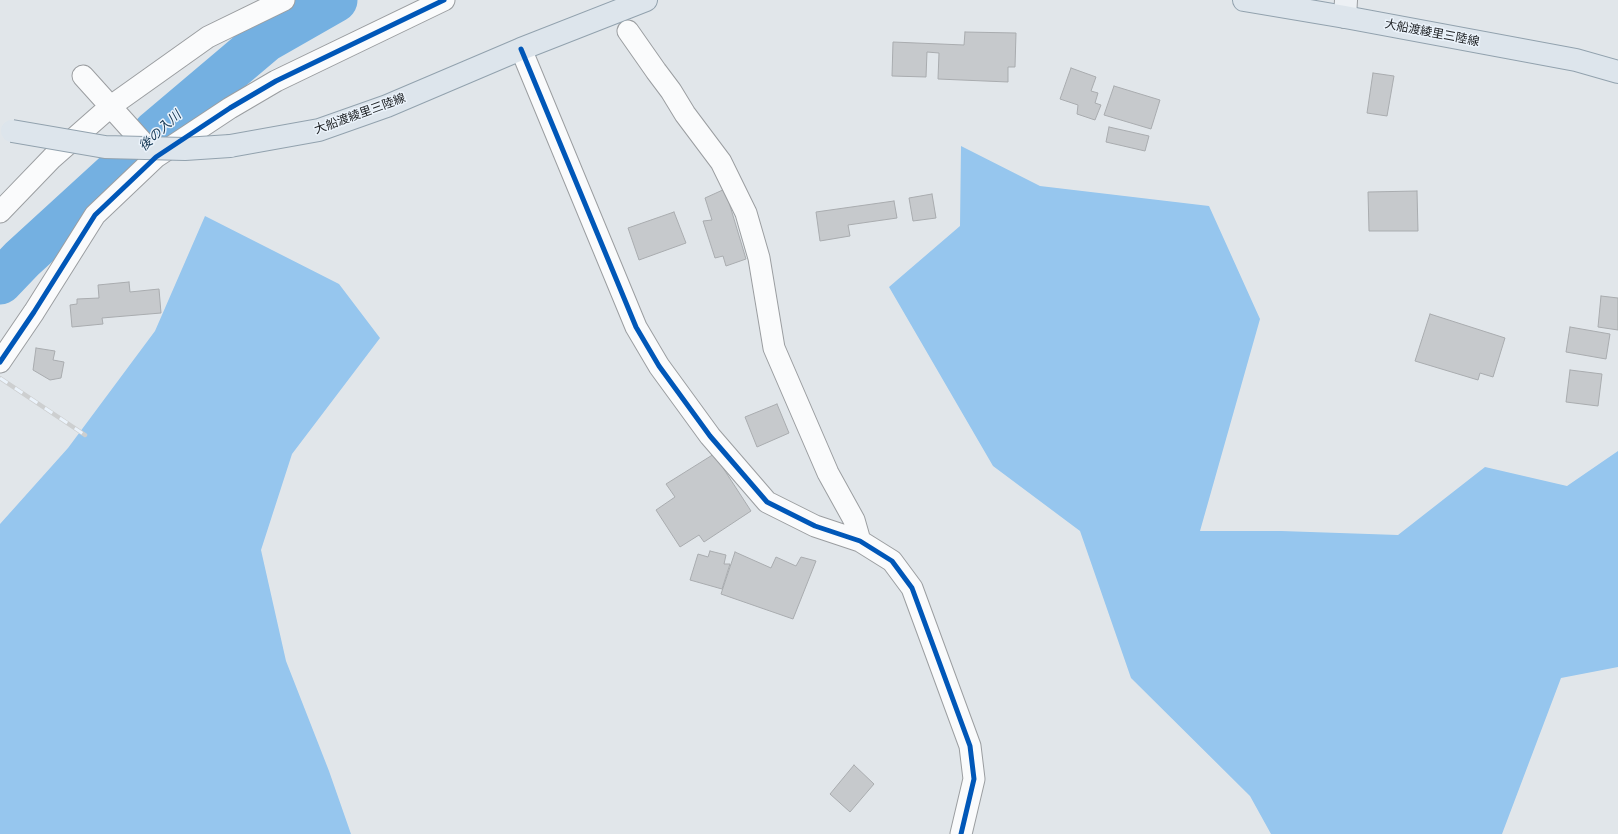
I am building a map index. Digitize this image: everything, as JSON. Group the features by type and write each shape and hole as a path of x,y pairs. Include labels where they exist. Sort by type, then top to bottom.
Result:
{"main road":[{"name":"大船渡綾里三陸線","path":"1244,0 1346,8 1576,60 1618,72"},
{"name":"大船渡綾里三陸線","path":"6,129 105,147 185,149 230,146 319,130 387,106 638,1"}],"street":[{"path":"0,212 52,158 208,37 284,0"},
{"path":"0,362 94,215 152,154 276,81 444,0"},
{"path":"628,31 720,162 746,213 760,258 774,348 828,473 854,520 860,541"},
{"path":"521,49 636,327 659,366 710,436 766,502 815,526 860,541 892,560 912,588 970,746 974,779 961,834"},
{"path":"83,76 114,109 152,154"}],"shaded area":[{"path":"961,146 1040,186 1209,206 1260,319 1200,531 1281,531 1398,535 1485,467 1567,486 1618,451 1618,667 1561,678 1502,834 1271,834 1250,796 1131,678 1080,531 993,466 889,287 960,226"},
{"path":"205,216 339,284 380,338 292,454 261,550 286,661 329,771 351,834 0,834 0,524 68,448 155,331"}],"building":[{"path":"965,32 1016,33 1015,67 1008,67 1008,82 938,79 939,53 927,52 926,77 892,76 893,42 964,45"},
{"path":"1071,68 1096,77 1091,91 1098,93 1095,103 1101,105 1095,120 1077,114 1078,105 1060,99"},
{"path":"1373,73 1394,76 1387,116 1367,113"},
{"path":"1114,86 1160,100 1151,129 1104,115"},
{"path":"1109,127 1149,136 1145,151 1106,142"},
{"path":"725,189 746,259 726,266 723,256 715,258 703,221 712,220 705,198"},
{"path":"1417,191 1418,231 1369,231 1368,192"},
{"path":"932,194 936,218 913,221 909,198"},
{"path":"894,201 897,218 848,225 850,236 820,241 816,212"},
{"path":"674,212 686,243 639,260 628,228"},
{"path":"129,282 130,292 159,289 161,313 102,318 103,324 72,327 70,305 77,304 77,299 99,298 98,285"},
{"path":"1601,296 1618,298 1618,330 1598,327"},
{"path":"1430,314 1505,338 1493,377 1480,373 1478,380 1415,361"},
{"path":"1570,327 1610,334 1606,359 1566,352"},
{"path":"36,348 55,351 53,360 64,362 61,378 50,380 33,370"},
{"path":"1570,370 1602,374 1598,406 1566,402"},
{"path":"777,404 789,433 757,447 745,417"},
{"path":"714,454 751,511 704,542 699,535 680,547 656,510 675,497 666,484"},
{"path":"710,551 726,555 724,564 730,564 722,589 690,580 698,554 708,557"},
{"path":"735,552 771,568 776,557 796,566 801,557 816,561 793,619 721,594"},
{"path":"854,765 874,784 850,812 830,794"}],"waterway":[{"name":"後の入川","path":"0,282 22,259 127,163 155,133 265,40 335,0"}],"railway":[{"path":"0,378 85,435"}],"cycle path":[{"path":"0,362 34,312 95,215 156,157 230,108 276,81 444,0"},
{"path":"521,49 636,327 659,366 710,436 767,502 815,526 860,541 892,561 912,588 970,746 974,779 961,834"}]}
